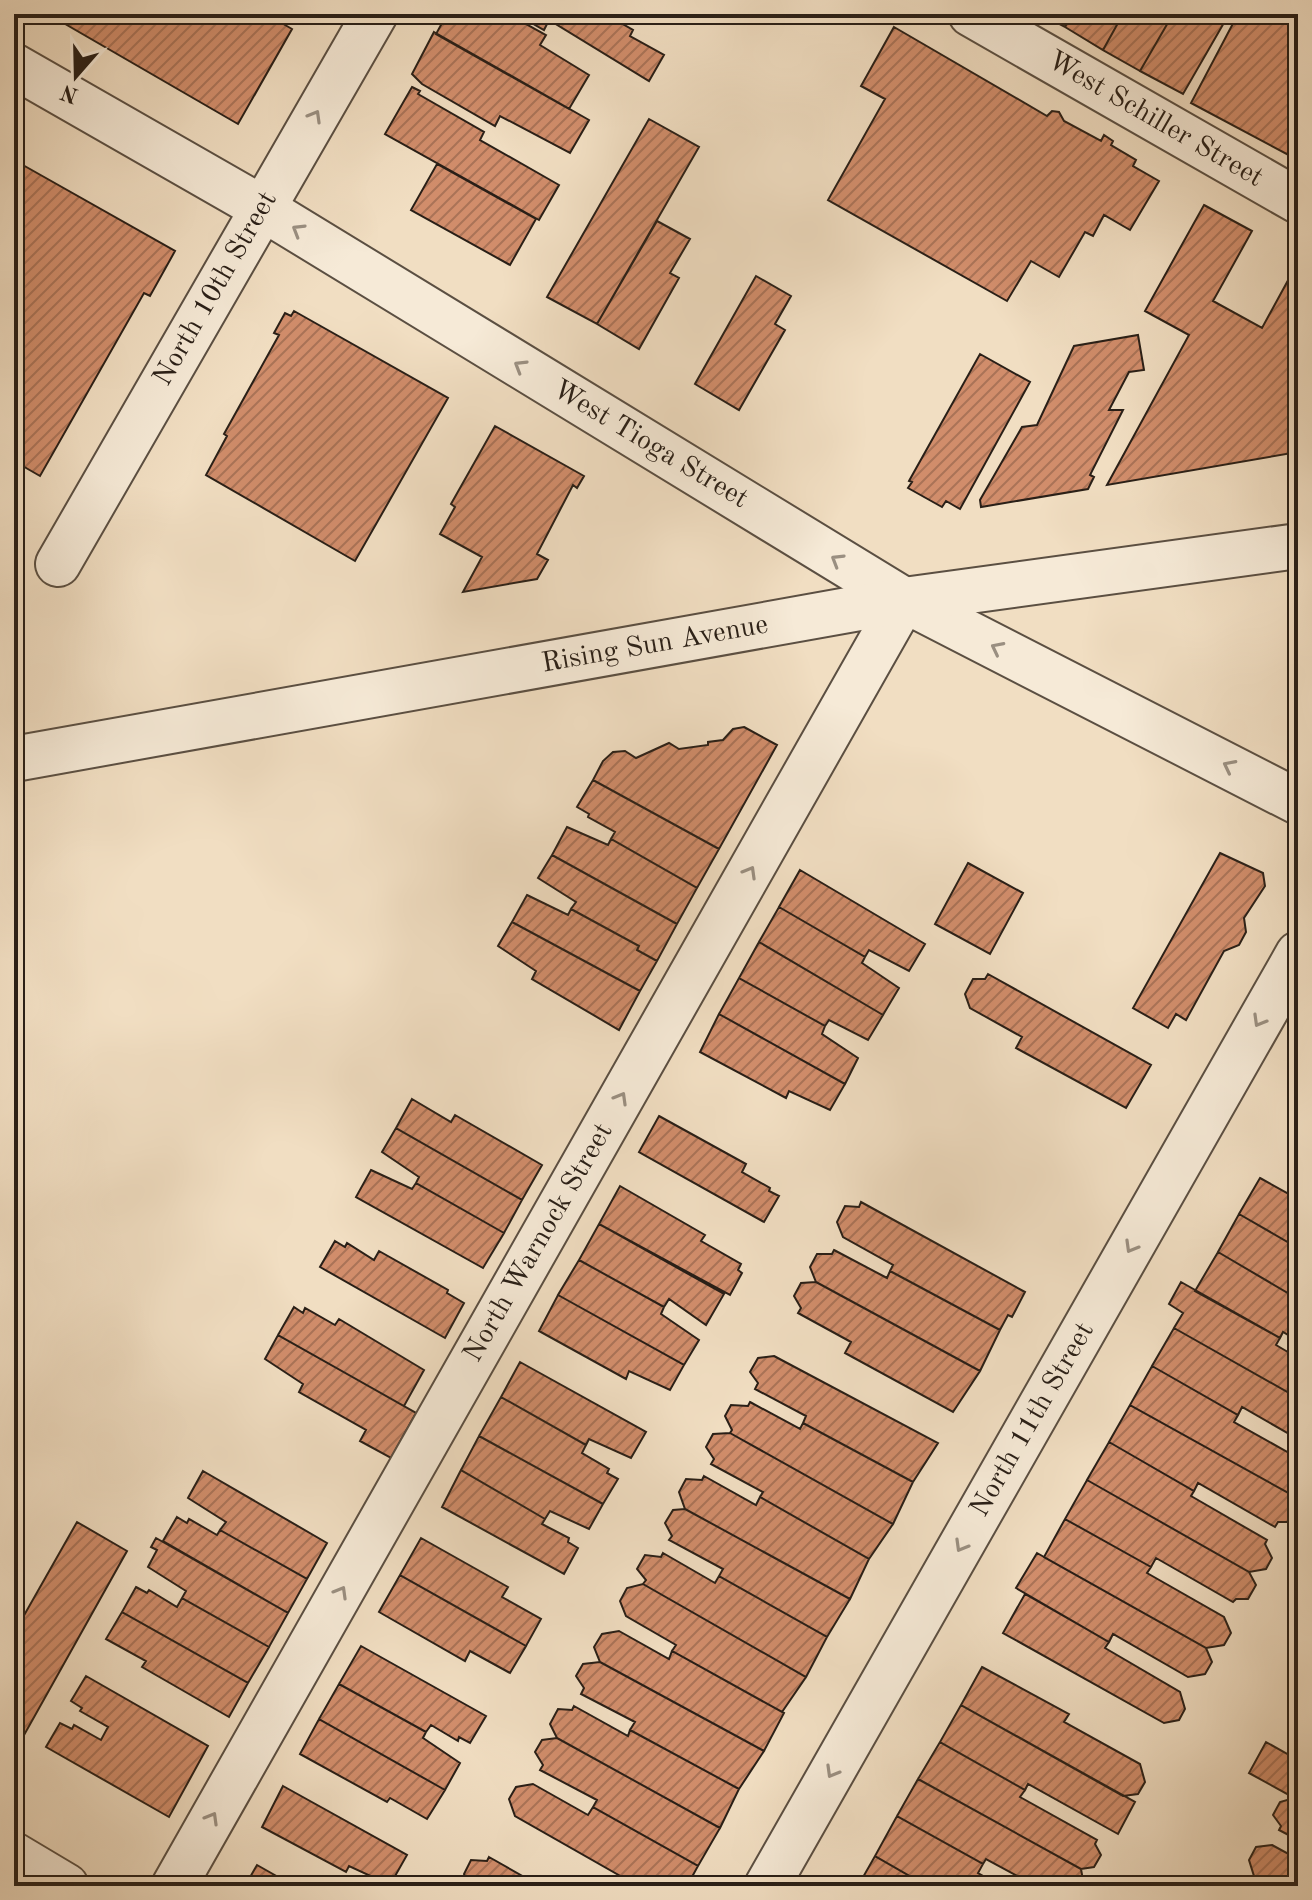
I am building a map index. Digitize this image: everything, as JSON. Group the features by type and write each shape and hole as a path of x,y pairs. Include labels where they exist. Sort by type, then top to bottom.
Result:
{"street":[{"name":"North 10th Street","path":"58,564 375,14"},
{"name":"West Schiller Street","path":"971,14 1298,201"},
{"name":"West Tioga Street","path":"14,66 262,208 904,600 1298,802"},
{"name":"Rising Sun Avenue","path":"14,759 904,600 1298,546"},
{"name":"North Warnock Street","path":"174,1886 904,600"},
{"name":"North 11th Street","path":"767,1886 1298,954"},
{"path":"14,1855 66,1886"}],"building":[{"path":"48,14 266,14 292,29 238,124"},
{"path":"447,14 508,14 546,35 540,45 589,75 569,109 436,34"},
{"path":"516,14 605,14 633,30 630,36 664,55 649,81 549,20 544,30"},
{"path":"605,14 631,14 625,25"},
{"path":"1040,14 1072,14 1065,27"},
{"path":"1072,14 1123,14 1103,50 1065,27"},
{"path":"1123,14 1173,14 1140,71 1103,50"},
{"path":"1173,14 1216,14 1225,21 1183,94 1140,71"},
{"path":"1238,14 1298,14 1298,160 1191,103"},
{"path":"894,27 1047,116 1052,111 1059,112 1064,121 1101,141 1104,135 1113,141 1111,145 1136,160 1133,166 1159,181 1130,230 1104,215 1093,236 1085,232 1059,277 1031,261 1007,301 828,200 885,99 861,86"},
{"path":"434,32 589,120 570,153 500,116 495,126 422,84 412,74"},
{"path":"412,87 420,91 418,94 484,132 480,140 559,185 539,220 385,134"},
{"path":"649,119 699,147 597,324 547,297"},
{"path":"14,160 175,251 150,296 144,293 40,476 14,461"},
{"path":"437,164 536,219 510,265 411,210"},
{"path":"1204,205 1252,231 1213,301 1262,328 1298,262 1298,452 1107,485 1189,335 1145,311"},
{"path":"657,221 690,239 670,273 679,278 639,349 597,324"},
{"path":"756,276 791,296 775,324 785,330 739,410 695,384"},
{"path":"294,311 448,398 355,561 206,475 227,436 224,434 279,335 274,333 285,313 291,316"},
{"path":"1138,335 1144,370 1129,372 1109,410 1123,410 1090,475 1094,477 1088,489 981,507 980,500 1022,427 1037,425 1074,346"},
{"path":"980,354 1030,382 960,509 946,501 942,507 908,488 912,482 909,481"},
{"path":"495,426 584,476 577,488 573,485 537,554 548,560 537,579 463,592 482,557 440,534 455,507 451,504"},
{"path":"744,727 777,745 719,849 593,780 603,761 613,752 625,751 636,758 669,743 679,749 708,745 708,742 723,740 733,729"},
{"path":"593,780 719,849 697,888 611,839 615,832 577,807"},
{"path":"567,827 608,845 611,839 697,888 677,924 552,855"},
{"path":"1220,853 1263,873 1265,886 1244,918 1246,932 1239,945 1224,951 1186,1020 1176,1014 1168,1028 1133,1008"},
{"path":"552,855 677,924 657,961 637,950 639,946 571,909 576,902 538,878"},
{"path":"968,863 1023,893 990,954 935,924"},
{"path":"800,870 925,944 909,971 869,950 865,957 779,907"},
{"path":"527,895 568,915 571,909 639,946 637,950 657,961 640,991 512,922"},
{"path":"779,907 865,957 862,963 899,988 883,1015 759,942"},
{"path":"512,922 640,991 619,1030 532,979 536,971 498,946"},
{"path":"759,942 883,1015 868,1040 829,1020 825,1026 739,978"},
{"path":"988,974 1151,1065 1126,1108 1016,1048 1022,1037 970,1008 965,994 973,979 985,979"},
{"path":"739,978 825,1026 822,1034 858,1058 845,1084 719,1014"},
{"path":"719,1014 845,1084 830,1110 789,1091 786,1098 700,1052"},
{"path":"412,1099 451,1122 455,1115 542,1165 522,1200 396,1128"},
{"path":"659,1116 746,1164 742,1172 779,1196 764,1222 639,1152"},
{"path":"396,1128 522,1200 504,1233 416,1183 419,1177 382,1152"},
{"path":"371,1170 412,1189 416,1183 504,1233 483,1268 356,1197"},
{"path":"1260,1178 1298,1199 1298,1248 1239,1214"},
{"path":"620,1186 705,1235 701,1241 741,1264 738,1270 742,1273 730,1295 599,1224"},
{"path":"861,1202 1025,1292 1012,1317 1008,1315 1000,1330 890,1271 893,1265 843,1237 837,1222 845,1206 859,1207"},
{"path":"1239,1214 1298,1248 1298,1299 1218,1252"},
{"path":"599,1224 724,1294 706,1325 669,1299 664,1307 579,1260"},
{"path":"335,1241 345,1247 347,1243 374,1260 379,1251 448,1290 447,1293 464,1303 445,1338 320,1267"},
{"path":"834,1250 887,1278 890,1271 1000,1330 980,1371 816,1282 810,1267 817,1254 832,1254"},
{"path":"1218,1252 1298,1299 1298,1341 1283,1332 1280,1338 1195,1291"},
{"path":"579,1260 664,1307 661,1314 699,1340 684,1365 558,1295"},
{"path":"816,1282 980,1371 953,1412 845,1353 851,1342 798,1313 801,1308 794,1296 801,1283"},
{"path":"1181,1282 1280,1338 1276,1345 1298,1358 1298,1398 1174,1328 1183,1313 1169,1304"},
{"path":"558,1295 684,1365 670,1390 629,1371 626,1379 539,1331"},
{"path":"294,1307 303,1313 305,1308 335,1325 339,1319 424,1370 404,1406 278,1335"},
{"path":"1174,1328 1298,1398 1298,1439 1242,1407 1238,1415 1152,1366"},
{"path":"278,1335 416,1413 391,1458 360,1441 366,1430 299,1392 303,1384 265,1359"},
{"path":"774,1356 938,1443 913,1482 803,1423 806,1416 755,1389 758,1383 750,1372 758,1358"},
{"path":"520,1362 646,1432 631,1458 589,1439 586,1445 501,1397"},
{"path":"1152,1366 1238,1415 1234,1422 1298,1458 1298,1495 1292,1495 1130,1405"},
{"path":"501,1397 586,1445 582,1453 609,1469 607,1473 618,1479 603,1504 479,1436"},
{"path":"750,1402 800,1429 803,1423 913,1482 893,1524 730,1433 732,1430 725,1416 731,1405 748,1406"},
{"path":"1130,1405 1292,1495 1298,1511 1292,1522 1278,1522 1275,1527 1198,1483 1194,1491 1109,1442"},
{"path":"730,1433 893,1524 869,1559 760,1497 763,1492 711,1464 714,1459 706,1447 713,1434"},
{"path":"479,1436 603,1504 589,1529 550,1511 545,1519 461,1470"},
{"path":"1109,1442 1194,1491 1191,1496 1267,1540 1265,1544 1272,1558 1266,1569 1249,1572 1087,1480"},
{"path":"461,1470 545,1519 542,1524 569,1538 568,1542 578,1548 564,1574 442,1507"},
{"path":"203,1471 327,1543 307,1579 220,1530 226,1522 188,1498"},
{"path":"704,1476 756,1505 760,1497 869,1559 850,1599 685,1509 679,1492 686,1479 702,1480"},
{"path":"1087,1480 1249,1572 1256,1585 1248,1599 1233,1602 1156,1558 1151,1567 1065,1519"},
{"path":"685,1509 850,1599 827,1637 719,1576 723,1569 669,1540 672,1536 665,1523 673,1510"},
{"path":"177,1517 187,1523 189,1519 217,1535 220,1530 307,1579 288,1613 163,1541"},
{"path":"1065,1519 1151,1567 1147,1573 1224,1617 1231,1633 1224,1645 1206,1648 1044,1557"},
{"path":"77,1522 127,1551 14,1753 14,1633"},
{"path":"156,1538 288,1613 269,1647 182,1598 186,1591 148,1567 157,1550 151,1547"},
{"path":"421,1538 508,1587 502,1597 541,1619 526,1646 400,1575"},
{"path":"663,1553 715,1583 719,1576 827,1637 806,1677 643,1584 646,1580 637,1569 645,1555 661,1557"},
{"path":"1037,1553 1206,1648 1212,1662 1205,1674 1188,1677 1113,1634 1109,1642 1016,1588"},
{"path":"400,1575 526,1646 510,1673 470,1651 465,1661 379,1612"},
{"path":"643,1584 806,1677 782,1712 672,1651 676,1645 626,1616 620,1601 627,1588"},
{"path":"136,1587 147,1593 149,1590 177,1607 182,1598 269,1647 248,1683 122,1612"},
{"path":"1025,1594 1109,1642 1105,1648 1180,1692 1185,1709 1179,1720 1164,1723 1003,1633"},
{"path":"122,1612 248,1683 229,1717 142,1667 146,1661 106,1639"},
{"path":"619,1631 669,1659 672,1651 784,1713 764,1751 600,1662 594,1647 602,1634"},
{"path":"361,1646 486,1716 470,1743 459,1737 458,1741 431,1725 426,1732 339,1684"},
{"path":"600,1662 764,1751 739,1789 630,1730 635,1722 581,1694 584,1688 576,1676 583,1664"},
{"path":"982,1667 1069,1714 1064,1722 1140,1764 1145,1782 1138,1794 1123,1796 961,1705"},
{"path":"86,1676 208,1746 169,1817 46,1747 60,1723 72,1729 74,1725 101,1740 108,1727 80,1711 82,1708 71,1701"},
{"path":"339,1684 426,1732 423,1738 460,1763 445,1790 319,1719"},
{"path":"961,1705 1135,1802 1118,1834 1028,1784 1025,1790 940,1742"},
{"path":"574,1706 628,1736 630,1730 739,1789 720,1828 557,1738 550,1724 558,1709 572,1710"},
{"path":"319,1719 445,1790 427,1819 390,1798 387,1802 300,1754"},
{"path":"557,1738 720,1828 698,1866 593,1807 597,1800 540,1770 543,1765 535,1752 542,1740"},
{"path":"940,1742 1025,1790 1020,1797 1097,1840 1095,1844 1101,1855 1094,1867 1081,1869 918,1779"},
{"path":"1266,1742 1298,1760 1298,1800 1249,1773"},
{"path":"918,1779 1081,1869 1084,1886 1036,1886 986,1859 983,1864 897,1816"},
{"path":"533,1784 588,1815 593,1807 698,1866 687,1886 638,1886 515,1816 509,1799 516,1787"},
{"path":"283,1786 407,1855 390,1885 349,1866 346,1872 262,1827"},
{"path":"1294,1798 1298,1800 1298,1840 1279,1830 1281,1826 1273,1815 1280,1802"},
{"path":"897,1816 983,1864 978,1873 1001,1886 927,1886 875,1856"},
{"path":"1272,1845 1298,1859 1298,1886 1271,1886 1254,1876 1249,1860 1256,1847"},
{"path":"875,1856 927,1886 858,1886"},
{"path":"489,1857 540,1886 469,1886 464,1874 471,1860 487,1861"},
{"path":"257,1865 294,1886 245,1886"},
{"path":"1254,1876 1271,1886 1235,1886 1239,1879"}]}
